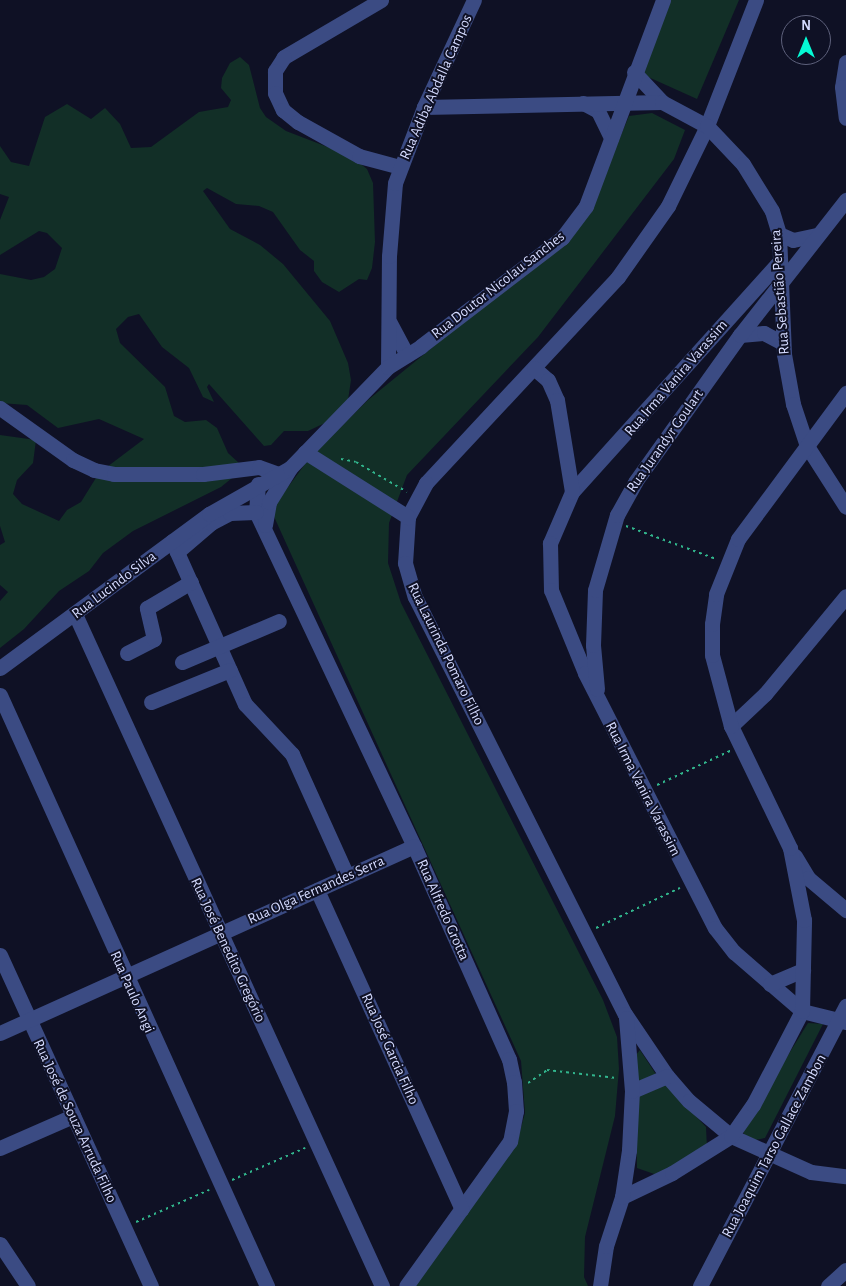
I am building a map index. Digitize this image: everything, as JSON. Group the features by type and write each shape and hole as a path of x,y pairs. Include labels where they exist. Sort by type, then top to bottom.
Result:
{"street":[{"path":"381,0 284,57 275,71 275,93 283,110 298,122 359,156 400,167"},
{"name":"Rua Adiba Abdalla Campos","path":"388,367 386,349 390,323 389,256 400,167 424,107 474,0"},
{"name":"Rua Doutor Nicolau Sanches","path":"284,471 388,367 407,355 562,238 586,206 634,72 663,0"},
{"name":"Rua Laurinda Pomaro Filho","path":"756,0 707,126 657,222 618,276 426,482 408,517 405,563 415,597 625,1014 667,1076 689,1101 731,1136 769,1156 811,1172 846,1176"},
{"path":"846,62 842,88 846,118"},
{"path":"634,72 662,102"},
{"path":"424,107 582,102 623,104 662,102"},
{"path":"582,102 598,111 610,138"},
{"name":"Rua Sebastião Pereira","path":"662,102 707,126 743,164 772,211 779,234 783,343 793,404 807,446 846,507"},
{"name":"Rua Jurandyr Goulart","path":"600,703 593,645 596,590 615,522 634,482 740,335 846,200"},
{"path":"779,234 793,240 817,235"},
{"name":"Rua Irma Vanira Varassim","path":"779,262 572,492 550,543 551,590 600,703 714,928 770,984 802,1010 843,1022"},
{"name":"Rua Adiba Abdalla Campos","path":"390,323 407,355"},
{"path":"740,335 764,334 783,343"},
{"path":"534,368 548,380 558,400 572,492"},
{"path":"622,1197 672,1174 731,1136 753,1105 802,1010 804,920 802,881 790,848 731,726 712,655 716,594 738,539 846,393"},
{"path":"0,408 73,460 94,470 114,474 203,474 259,467 284,471 269,502 265,525"},
{"path":"305,452 408,517"},
{"name":"Rua Lucindo Silva","path":"0,668 75,614 175,547 227,502 284,471"},
{"path":"256,512 258,484"},
{"path":"227,502 248,505 256,512"},
{"path":"256,512 242,510 223,516 175,547 246,704 292,754 347,876"},
{"name":"Rua Alfredo Grotta","path":"256,512 265,525 414,846 509,1059 514,1082 514,1126 510,1141 406,1286"},
{"path":"127,653 155,635 147,608 190,582"},
{"path":"731,726 765,694 846,596"},
{"name":"Rua José Benedito Gregório","path":"75,614 382,1286"},
{"path":"182,662 280,621"},
{"path":"152,702 230,670"},
{"name":"Rua Paulo Angi","path":"0,696 124,975 267,1286"},
{"name":"Rua Olga Fernandes Serra","path":"0,1033 124,975 221,934 414,846"},
{"path":"802,881 842,908"},
{"name":"Rua José Garcia Filho","path":"317,890 462,1209"},
{"path":"804,920 809,904 823,900 842,908"},
{"name":"Rua José de Souza Arruda Filho","path":"0,955 151,1286"},
{"path":"770,984 803,970"},
{"name":"Rua Joaquim Tarso Gallace Zambon","path":"700,1286 843,1022 846,1006"},
{"name":"Rua Laurinda Pomaro Filho","path":"600,1286 606,1246 622,1197 631,1086 625,1014"},
{"path":"631,1086 667,1076"},
{"path":"0,1148 73,1116"},
{"path":"0,1244 28,1286"},
{"path":"828,1286 846,1270"}],"path":[{"path":"362,466 418,498"},
{"path":"615,522 727,563"},
{"path":"644,791 740,746"},
{"path":"585,933 690,883"},
{"path":"525,1089 540,1072 557,1070 595,1074 631,1086"}],"green space":[{"path":"668,0 739,0 697,99 646,76 640,63"},
{"path":"240,57 249,65 260,108 266,117 286,131 351,156 367,169 373,183 375,242 372,268 367,280 359,279 339,292 322,282 314,271 314,261 300,250 273,212 259,206 236,204 207,188 203,191 230,229 260,245 283,264 330,321 348,363 351,380 348,400 327,422 308,431 284,431 271,445 264,446 209,384 207,387 214,402 203,397 189,368 162,347 139,314 128,317 116,329 120,343 165,387 174,416 185,422 206,420 217,428 228,453 240,464 237,474 221,487 133,531 103,553 89,571 59,591 24,629 0,648 0,601 8,592 0,585 0,545 5,542 0,526 0,435 36,440 33,463 17,480 13,494 22,504 59,521 67,510 81,502 99,473 144,439 99,419 58,428 27,405 0,403 0,274 31,280 44,277 55,269 62,248 47,233 39,231 0,255 0,220 9,197 0,194 0,146 11,162 29,166 45,117 67,104 91,119 105,108 120,124 131,148 151,147 199,112 228,107 231,100 221,88 222,78 230,63"},
{"path":"652,113 685,130 674,159 538,337 407,475 389,523 388,563 401,603 603,1000 617,1037 619,1069 615,1116 585,1237 584,1277 588,1286 410,1286 517,1142 525,1113 521,1061 271,510 311,456 368,400 565,239 611,159 629,116"},
{"path":"808,1023 823,1024 765,1138 755,1140 745,1136 742,1129"},
{"path":"640,1050 655,1073 706,1127 707,1148 657,1175 637,1168 635,1056"}]}
